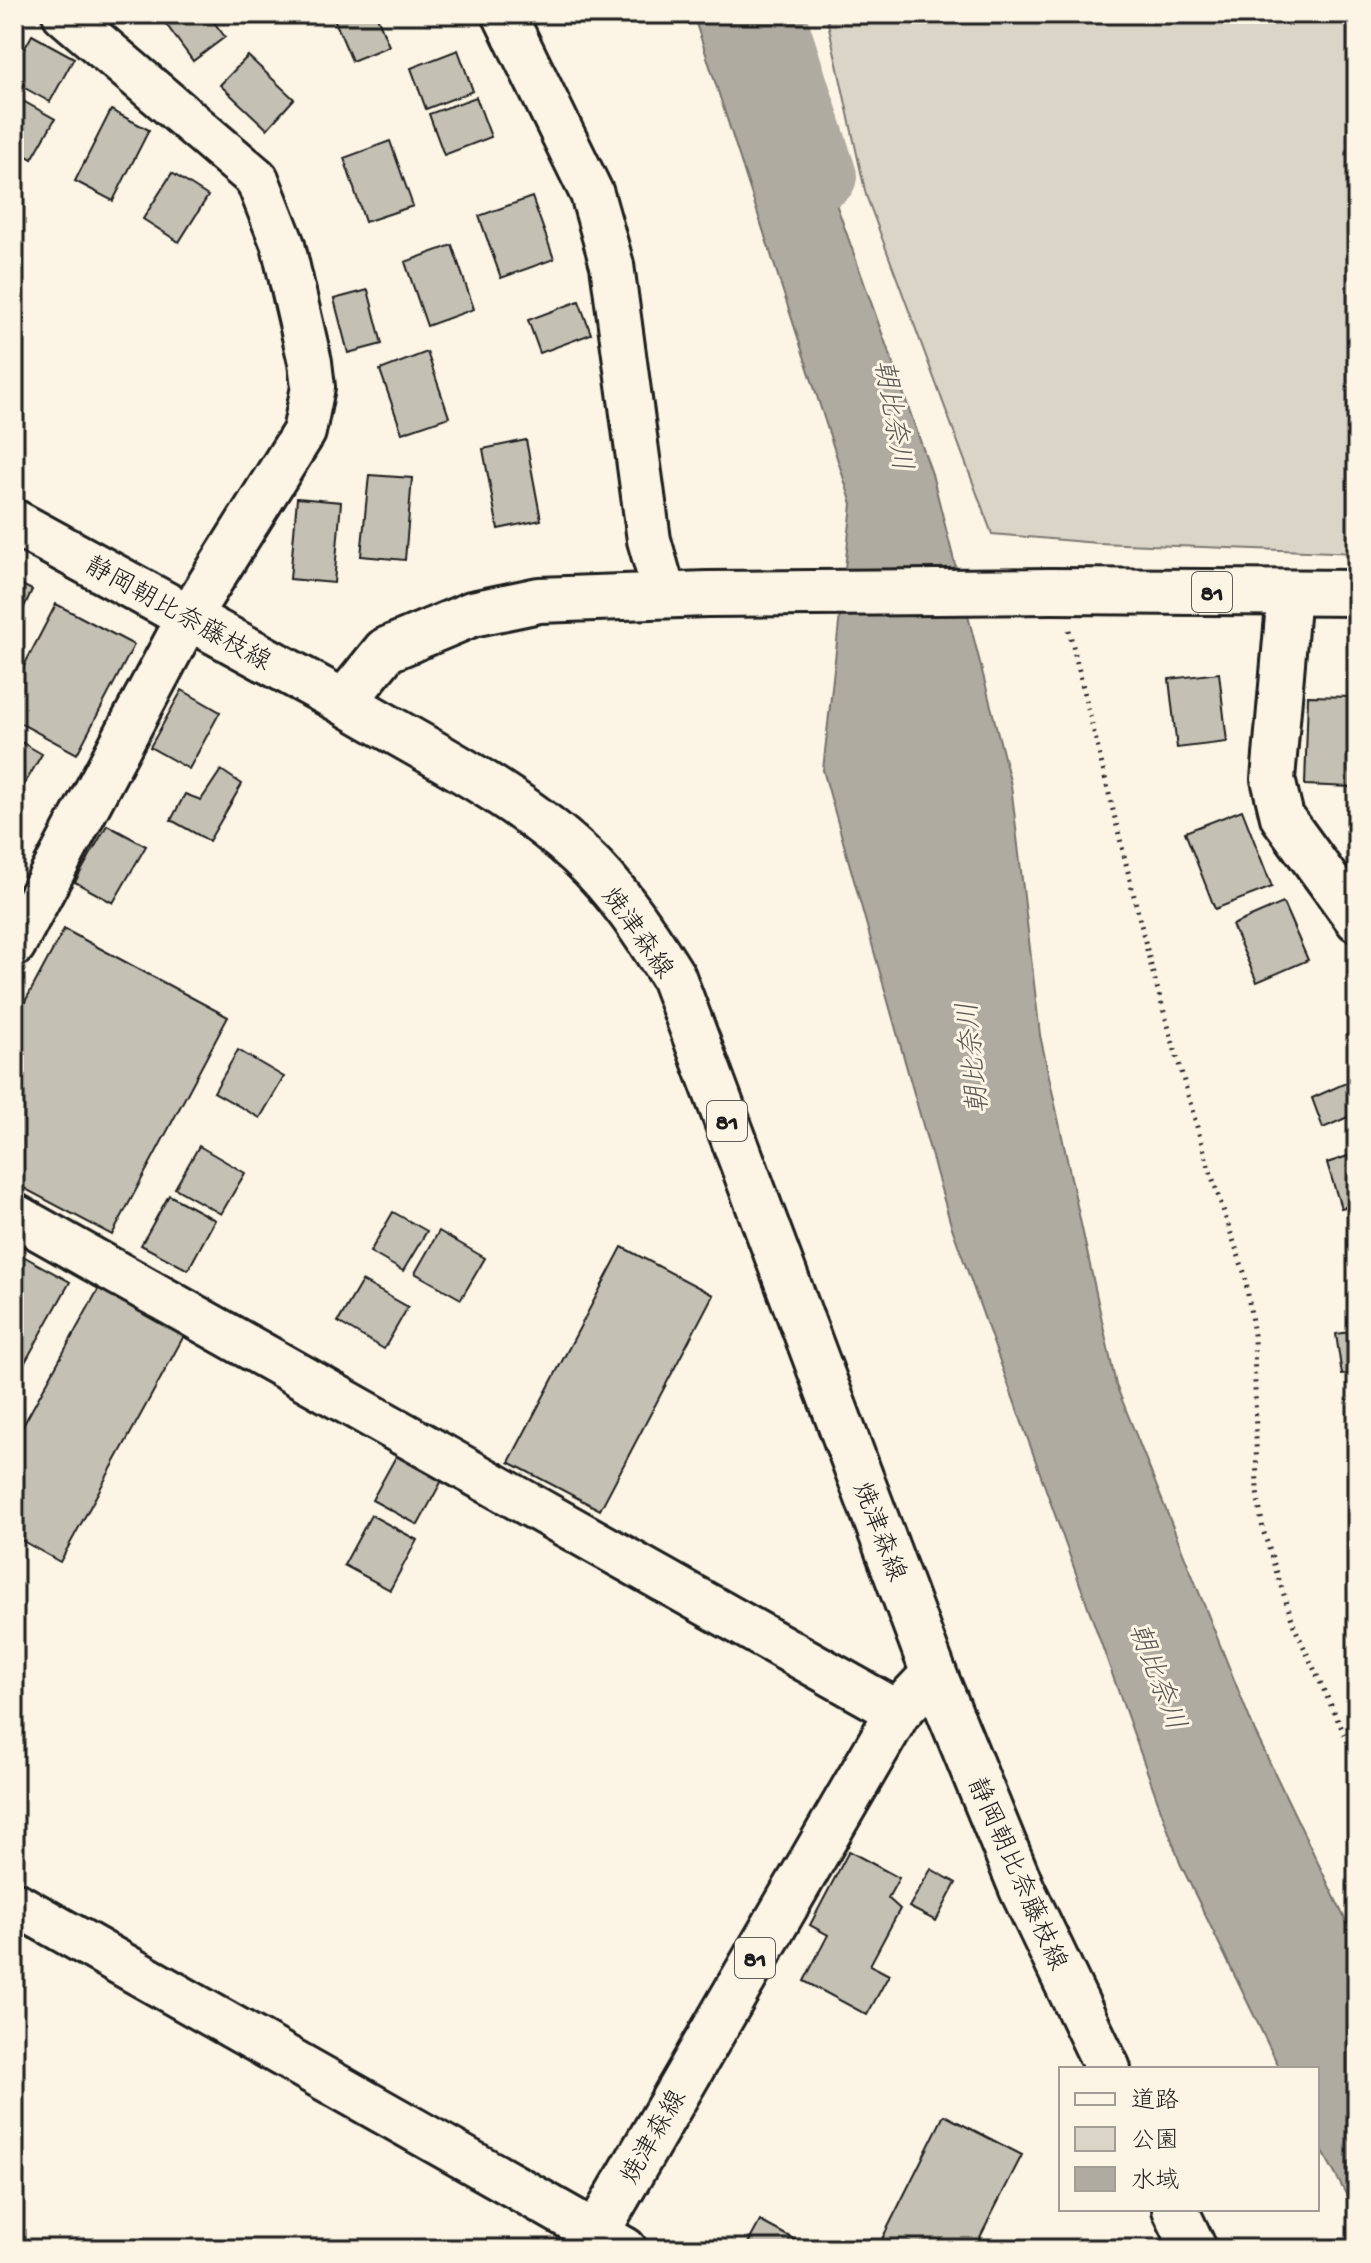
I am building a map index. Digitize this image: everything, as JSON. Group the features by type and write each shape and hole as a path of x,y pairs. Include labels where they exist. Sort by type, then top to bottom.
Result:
{"main road":[{"name":"静岡朝比奈藤枝線","path":"14,522 344,702"},
{"name":"81","path":"344,702 386,650 472,614 539,600 686,595 1060,610 1289,593 1357,593"},
{"name":"焼津森線","path":"344,702 532,813 582,856 632,913 673,977 934,1674 898,1712 603,2244"},
{"name":"静岡朝比奈藤枝線","path":"934,1674 1022,1889 1107,2067"},
{"path":"1176,2211 1194,2249"}],"street":[{"path":"14,945 188,618 304,432 313,387 283,245 257,179 64,14"},
{"path":"504,14 592,194 612,265 649,540 686,595"},
{"path":"1289,593 1273,779 1282,817 1357,920"},
{"path":"14,1215 898,1712"},
{"path":"14,1903 603,2244"}],"path":[{"path":"1060,610 1152,970 1208,1165 1245,1275 1254,1335 1257,1492 1263,1530 1294,1626 1357,1761"}],"green space":[{"path":"826,14 1357,14 1357,553 1097,543 992,534 866,195"}],"water":[{"path":"693,14 772,14 796,91 932,474 1011,785 1040,1035 1116,1385 1255,1732 1357,1944 1357,2214 1319,2145 1319,2067 1279,2067 1180,1863 951,1225 823,770 852,504"}],"building":[{"path":"172,14 208,14 225,37 193,61 163,20"},
{"path":"332,14 376,14 389,46 352,61"},
{"path":"32,35 74,58 50,102 14,82 14,68"},
{"path":"458,50 473,91 426,109 411,68"},
{"path":"248,56 294,99 267,129 220,85"},
{"path":"14,96 55,119 32,159 14,148"},
{"path":"476,97 491,137 444,155 429,114"},
{"path":"111,110 149,130 113,201 75,181"},
{"path":"390,141 413,206 365,222 344,158"},
{"path":"172,173 208,196 179,242 143,219"},
{"path":"532,197 554,259 501,278 479,216"},
{"path":"452,245 474,309 427,326 405,262"},
{"path":"368,290 382,344 348,353 334,299"},
{"path":"579,301 591,334 540,353 528,320"},
{"path":"427,352 449,417 402,433 380,370"},
{"path":"526,440 541,520 498,529 483,449"},
{"path":"369,475 412,478 405,560 361,556"},
{"path":"297,498 341,502 334,583 290,579"},
{"path":"14,581 32,590 19,618 14,616"},
{"path":"56,604 134,645 77,754 14,720 14,685"},
{"path":"1219,673 1227,742 1177,748 1169,679"},
{"path":"182,690 220,712 189,769 150,747"},
{"path":"1308,696 1354,697 1351,787 1305,785"},
{"path":"14,738 42,754 14,802"},
{"path":"221,770 242,784 209,841 171,820 185,794 201,800"},
{"path":"1242,810 1272,887 1215,909 1185,832"},
{"path":"107,825 146,846 113,903 75,882"},
{"path":"1283,903 1308,960 1257,982 1232,925"},
{"path":"64,929 228,1017 112,1235 14,1183 14,1022"},
{"path":"238,1050 284,1077 260,1118 214,1092"},
{"path":"1357,1078 1357,1113 1323,1128 1312,1098"},
{"path":"199,1146 245,1173 221,1214 175,1188"},
{"path":"1357,1153 1357,1204 1341,1208 1327,1163"},
{"path":"169,1195 215,1220 188,1270 141,1245"},
{"path":"393,1212 427,1231 403,1271 370,1252"},
{"path":"439,1231 485,1258 461,1299 415,1273"},
{"path":"622,1247 713,1295 600,1510 509,1462"},
{"path":"14,1251 70,1282 14,1382"},
{"path":"362,1281 408,1307 384,1349 338,1322"},
{"path":"100,1286 185,1334 60,1562 14,1536 14,1442"},
{"path":"1357,1331 1357,1373 1342,1375 1336,1334"},
{"path":"399,1451 445,1475 418,1525 372,1500"},
{"path":"371,1515 417,1540 390,1590 344,1565"},
{"path":"849,1851 899,1878 888,1898 900,1909 870,1965 889,1975 867,2015 804,1981 828,1935 810,1925"},
{"path":"931,1869 956,1883 936,1921 909,1907"},
{"path":"944,2115 1022,2155 974,2249 877,2249"},
{"path":"760,2221 812,2249 745,2249"}],"waterway":[{"name":"朝比奈川","path":"773,14 825,176"}]}
